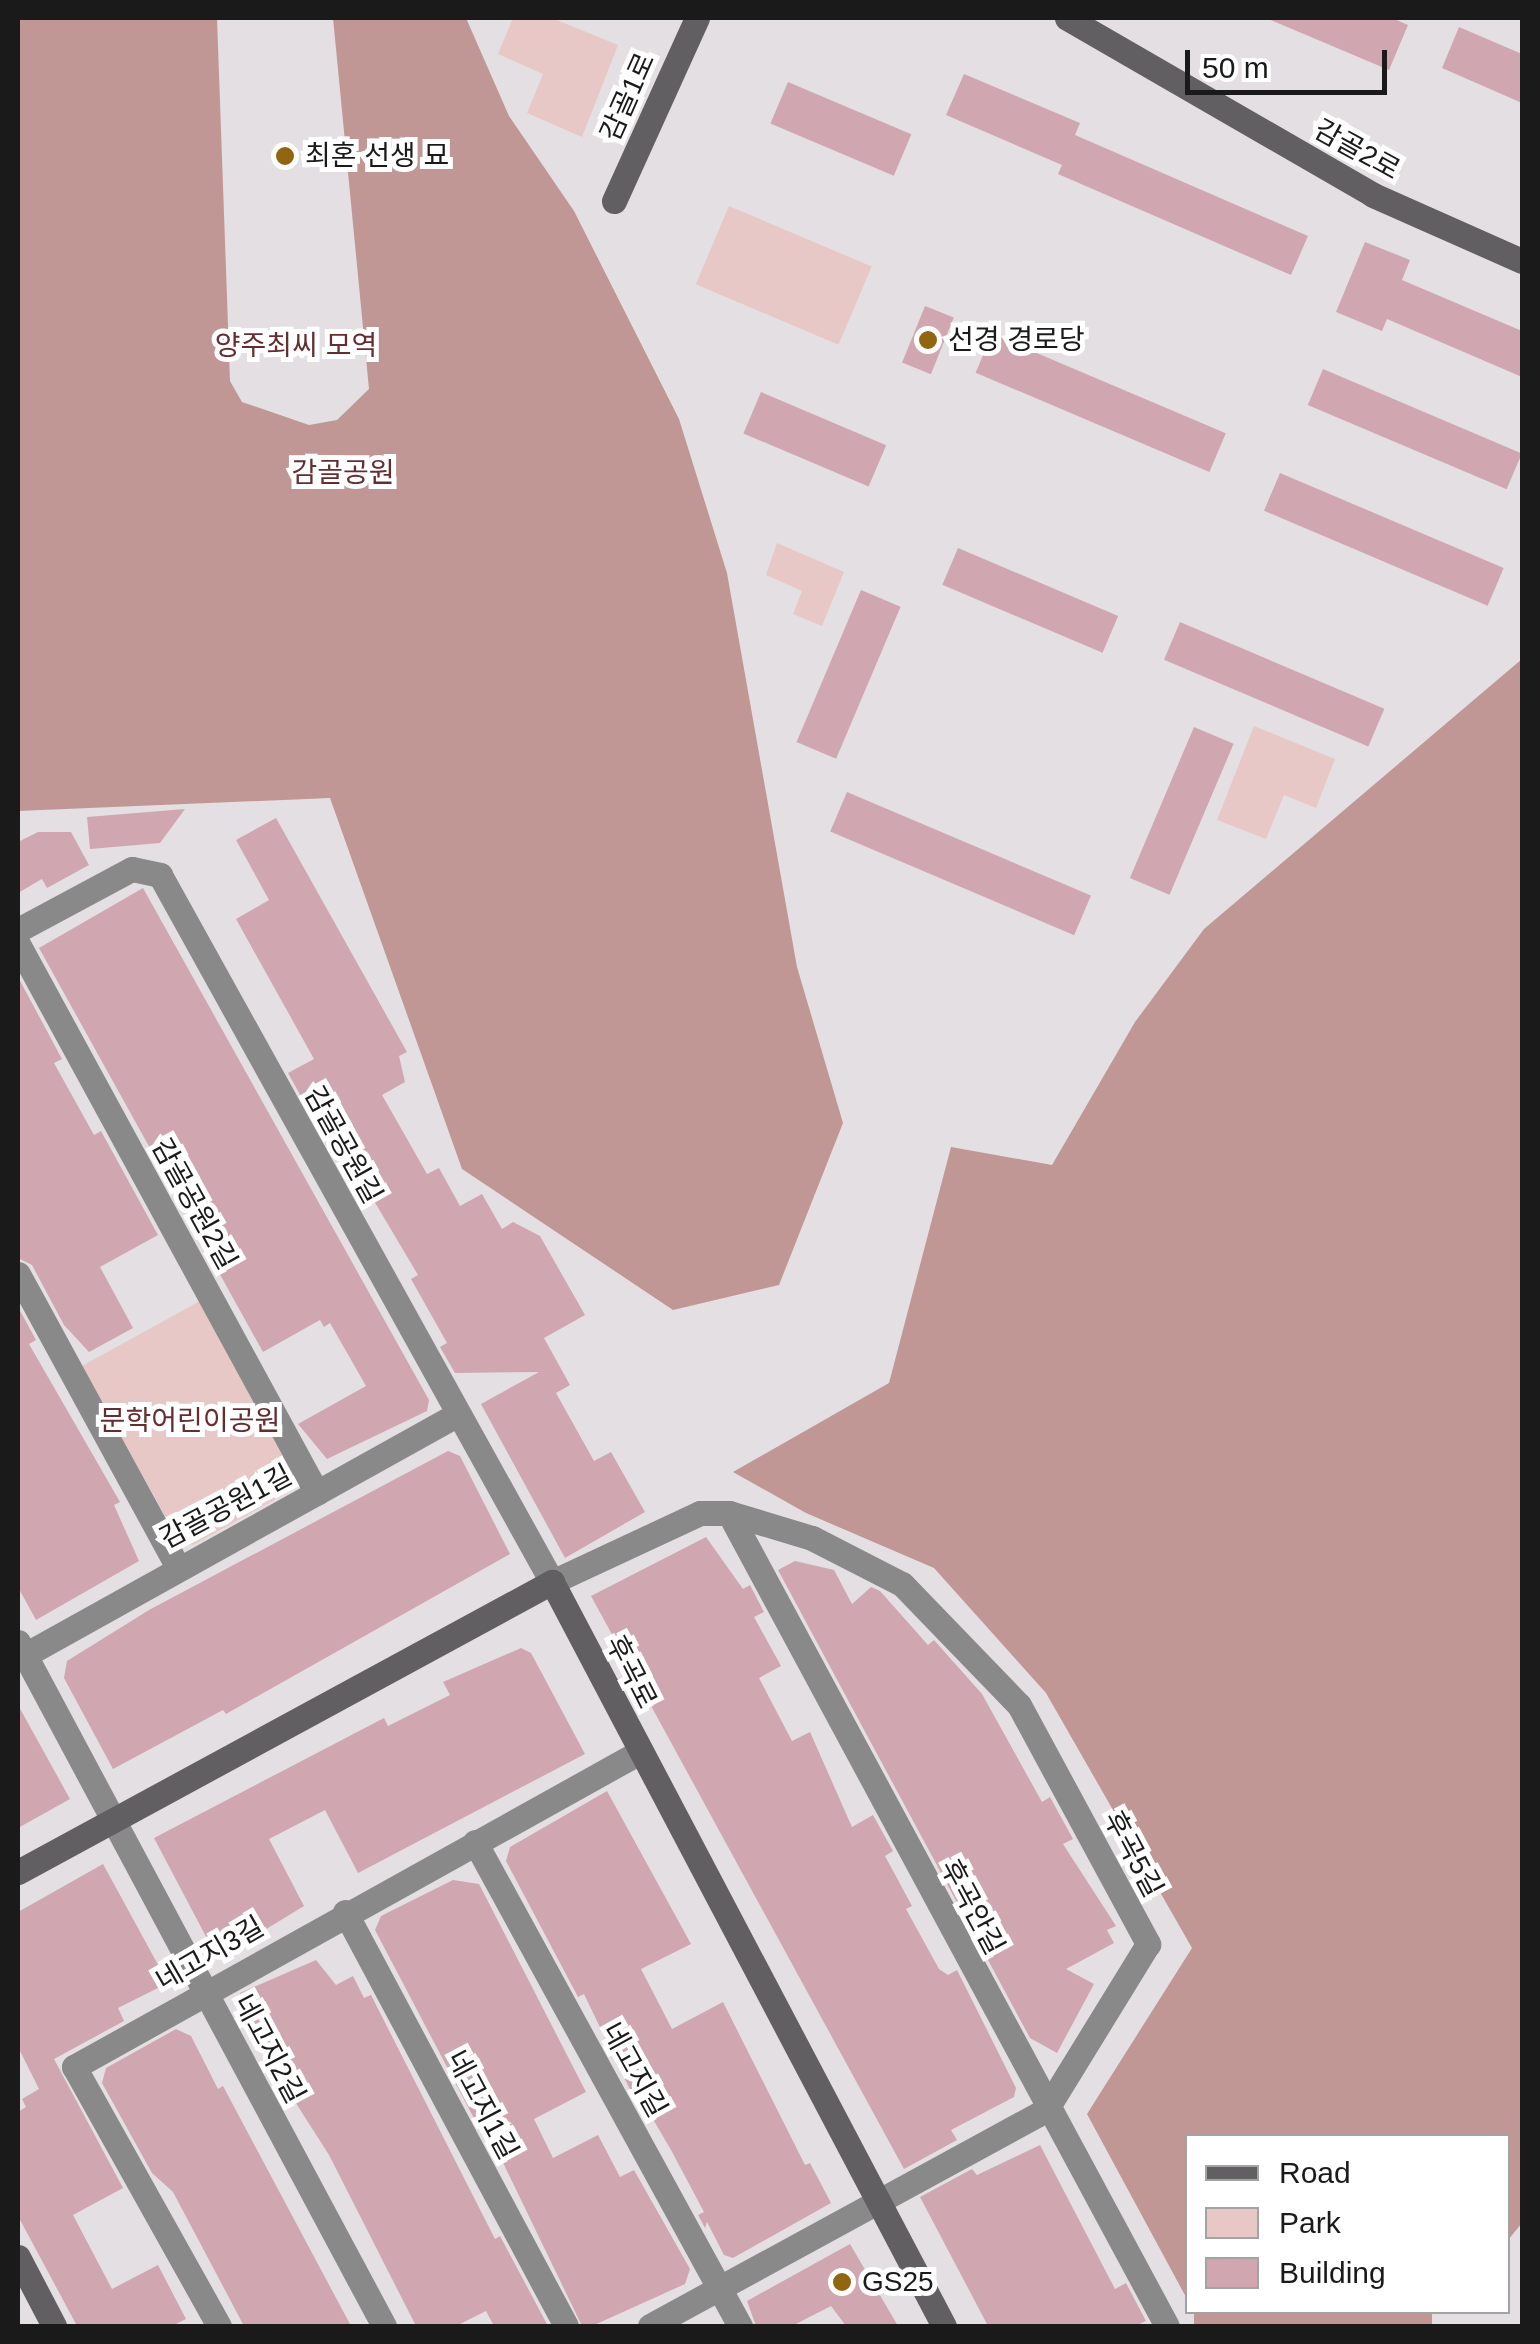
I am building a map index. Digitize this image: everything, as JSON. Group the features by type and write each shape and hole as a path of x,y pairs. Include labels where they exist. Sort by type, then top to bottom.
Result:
{"street":[{"name":"감골1로","path":"614,202 697,18"},
{"name":"감골2로","path":"1067,18 1373,196 1522,260"},
{"name":"감골공원길","path":"18,930 132,869 160,875 552,1582"},
{"name":"감골공원2길","path":"18,944 317,1493"},
{"path":"18,1274 178,1567"},
{"name":"감골공원1길","path":"21,1648 457,1415"},
{"name":"후곡5길","path":"552,1582 700,1513 728,1513 812,1538 902,1584 1019,1705 1148,1944 1046,2110 650,2326"},
{"name":"후곡안길","path":"728,1513 1046,2110 1167,2326"},
{"path":"18,1872 552,1582"},
{"name":"후곡로","path":"552,1582 638,1753 944,2326"},
{"name":"네고지2길","path":"21,1648 109,1821 384,2326"},
{"name":"네고지3길","path":"219,2326 74,2066 345,1912 638,1753"},
{"name":"네고지길","path":"476,1842 740,2326"},
{"name":"네고지1길","path":"345,1912 566,2326"},
{"path":"18,2257 54,2326"}],"green space":[{"name":"감골공원","path":"18,18 217,18 230,381 242,402 309,425 337,420 369,389 333,18 466,18 509,116 574,211 679,419 727,573 797,967 843,1123 779,1285 673,1310 462,1169 330,798 18,811"},
{"path":"513,18 552,18 618,45 582,137 527,113 543,74 498,54"},
{"path":"729,206 872,267 838,345 696,284"},
{"path":"777,543 844,572 822,626 793,614 802,591 766,575"},
{"path":"1522,659 1522,2223 1510,2238 1510,2134 1185,2134 1185,2295 1087,2114 1192,1948 1046,1693 934,1568 806,1513 733,1472 889,1383 951,1147 1052,1165 1135,1022 1204,929"},
{"path":"1254,726 1335,759 1316,808 1284,795 1266,839 1217,820"},
{"name":"문학어린이공원","path":"200,1301 297,1476 294,1489 193,1545 179,1541 82,1366"},
{"path":"1194,2314 1432,2314 1432,2326 1194,2326"}],"building":[{"path":"1266,18 1392,18 1408,25 1389,70"},
{"path":"1459,27 1522,54 1522,103 1442,68"},
{"path":"964,74 1080,123 1075,135 1308,236 1291,275 1058,174 1062,165 946,115"},
{"path":"788,82 911,134 894,176 770,123"},
{"path":"1365,242 1410,260 1402,280 1522,331 1522,377 1387,319 1382,331 1336,312"},
{"name":"선경 경로당","path":"925,306 954,318 931,374 902,363"},
{"path":"992,334 1226,433 1209,472 976,373"},
{"path":"1323,369 1522,453 1507,489 1308,405"},
{"path":"761,392 886,445 869,487 743,433"},
{"path":"1280,473 1504,568 1488,606 1264,511"},
{"path":"958,548 1118,616 1103,653 942,585"},
{"path":"861,590 901,607 836,759 797,742"},
{"path":"1180,622 1384,709 1368,746 1164,660"},
{"path":"1194,727 1234,744 1170,895 1130,878"},
{"path":"847,792 1091,896 1074,935 830,832"},
{"path":"185,809 160,843 90,849 87,817"},
{"path":"276,818 407,1052 399,1056 405,1082 382,1095 427,1174 439,1168 460,1206 482,1194 502,1229 513,1222 540,1236 585,1315 544,1338 570,1385 556,1393 594,1461 611,1452 645,1512 565,1558 481,1404 539,1372 455,1373 440,1347 447,1343 411,1279 418,1275 329,1125 313,1118 288,1073 314,1059 236,919 269,900 236,840"},
{"path":"38,832 71,832 89,865 47,888 42,879 18,893 18,842"},
{"path":"143,888 429,1400 427,1411 327,1459 298,1424 366,1386 330,1323 324,1327 320,1320 263,1352 39,948"},
{"path":"18,977 62,1059 54,1063 94,1135 101,1131 158,1235 100,1267 133,1328 89,1352 64,1325 32,1265 18,1258"},
{"path":"18,1307 36,1340 29,1344 120,1502 114,1505 139,1561 36,1620 18,1587"},
{"path":"448,1451 460,1456 510,1554 226,1714 223,1710 113,1769 64,1678 67,1661 149,1610"},
{"path":"706,1537 743,1589 750,1585 764,1612 754,1617 781,1666 759,1678 792,1741 810,1732 852,1827 873,1815 893,1851 885,1856 912,1906 906,1909 939,1969 948,1975 957,1970 1016,2088 1014,2097 951,2130 957,2140 904,2169 591,1596"},
{"path":"795,1561 834,1570 852,1604 871,1587 880,1591 928,1645 934,1640 982,1694 1042,1802 1050,1797 1073,1839 1063,1844 1116,1926 1107,1930 1114,1943 1066,1969 1094,1984 1057,2053 1030,2038 778,1570"},
{"path":"521,1648 531,1653 585,1754 358,1873 325,1810 269,1839 304,1906 227,1953 212,1948 154,1838 384,1718 388,1726 450,1695 443,1682"},
{"path":"18,1705 70,1799 18,1828"},
{"path":"607,1791 691,1944 641,1969 672,2029 723,2002 805,2165 810,2163 831,2203 733,2258 724,2255 707,2222 705,2228 698,2215 704,2212 671,2150 640,2097 635,2100 584,1994 578,1997 506,1861 510,1847"},
{"path":"103,1864 168,1983 118,2008 124,2021 54,2059 123,2188 73,2215 112,2289 158,2265 186,2319 172,2326 77,2326 18,2216 18,2112 26,2107 22,2099 39,2089 18,2047 18,1912"},
{"path":"453,1880 479,1884 586,2092 534,2119 553,2158 598,2135 620,2177 634,2170 690,2269 685,2284 592,2326 582,2326 493,2142 488,2145 375,1930 381,1916"},
{"path":"316,1960 336,1985 353,1976 364,1998 371,1995 495,2239 500,2236 548,2326 494,2326 486,2311 456,2326 416,2326 329,2155 237,2011 240,1993"},
{"path":"176,2029 191,2036 218,2089 223,2086 351,2326 244,2326 173,2192 152,2173 102,2083 106,2068"},
{"path":"1040,2145 1115,2289 1126,2283 1146,2321 1135,2326 988,2326 920,2197 972,2169 977,2175"},
{"path":"850,2244 898,2326 846,2326 831,2306 792,2326 756,2326 747,2301"}],"place":[{"name":"최혼 선생 묘","path":"285,156"},
{"name":"선경 경로당","path":"928,340"},
{"name":"GS25","path":"842,2282"}],"park label":[{"name":"양주최씨 모역","path":"296,346"}]}
